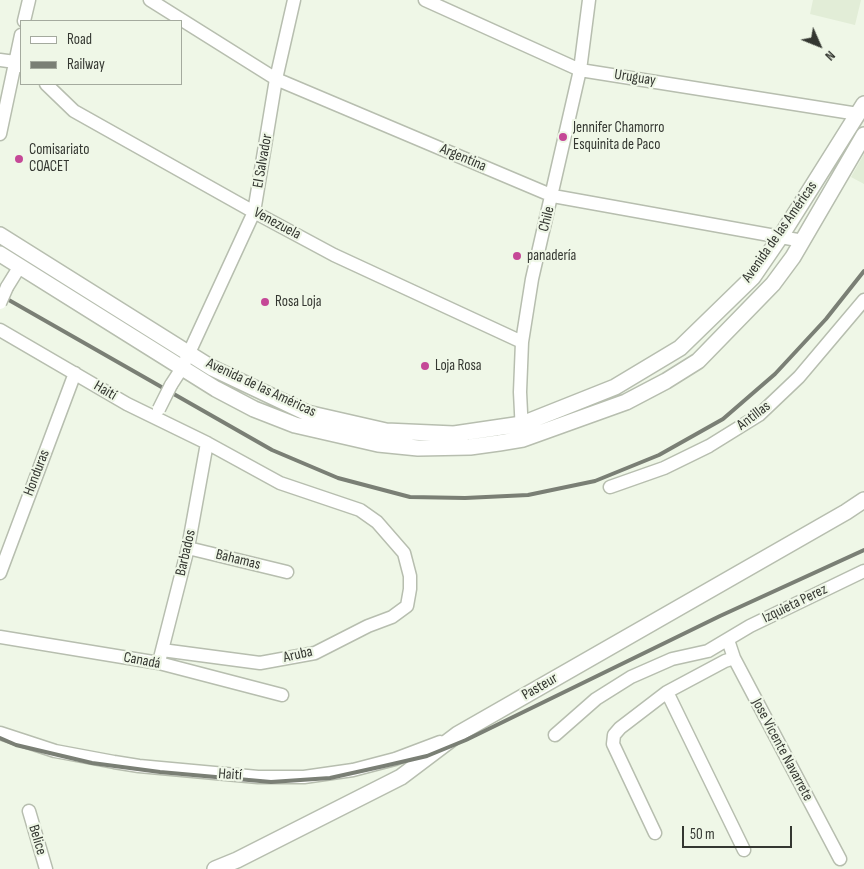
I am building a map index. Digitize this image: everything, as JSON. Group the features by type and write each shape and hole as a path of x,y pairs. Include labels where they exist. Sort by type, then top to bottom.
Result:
{"street":[{"path":"24,20 29,0"},
{"name":"Argentina","path":"150,0 182,20"},
{"name":"El Salvador","path":"157,414 189,354 254,212 276,79 294,0"},
{"name":"Uruguay","path":"425,0 580,70 861,109"},
{"name":"Chile","path":"522,432 520,392 522,342 532,279 580,70 589,0"},
{"name":"Argentina","path":"182,20 276,79 552,196 803,241"},
{"path":"0,134 18,64 20,45"},
{"path":"0,60 18,64"},
{"name":"Venezuela","path":"47,85 74,111 254,212 334,254 522,342"},
{"name":"Avenida de las Américas","path":"0,235 212,368 307,413 386,430 454,434 522,432 614,387 680,348 753,276 781,236 861,109"},
{"name":"Avenida de las Américas","path":"0,254 216,389 254,409 295,425 378,444 418,448 470,447 626,402 698,362 773,284 803,241 864,135"},
{"path":"0,303 20,266"},
{"name":"Antillas","path":"610,487 664,468 709,446 759,415 799,377 864,300"},
{"name":"Haití","path":"0,330 75,373 157,414 280,483 360,510 377,522 404,553 410,576 410,589"},
{"name":"Honduras","path":"0,573 75,373"},
{"name":"Barbados","path":"160,656 188,548 207,443"},
{"name":"Pasteur","path":"215,869 237,860 401,777 458,734 864,500"},
{"name":"Bahamas","path":"188,548 287,572"},
{"name":"Izquieta Perez","path":"555,735 596,699 631,677 672,659 708,651 750,626 864,571"},
{"name":"Aruba","path":"160,656 260,663 315,653 368,626 392,617 407,606 410,589"},
{"name":"Canadá","path":"0,637 160,656 282,695"},
{"name":"Jose Vicente Navarrete","path":"728,640 734,658 840,859"},
{"path":"655,833 613,744 614,735 620,728 667,692 734,658"},
{"path":"667,692 744,850"},
{"name":"Haití","path":"0,733 55,751 114,762 176,770 258,777 304,777 353,770 428,748 458,734"},
{"name":"Belice","path":"29,811 46,869"}],"shaded area":[{"path":"813,0 861,0 855,25 810,14"},
{"path":"864,154 864,184 851,177"}],"railway":[{"path":"0,295 272,450 338,478 410,497 465,498 528,495 595,481 659,455 723,419 775,374 826,319 864,271"},
{"path":"0,738 16,745 92,763 160,772 271,782 330,778 427,756 466,740 720,616 864,550"}],"place":[{"name":"Jennifer Chamorro Esquinita de Paco","path":"563,137"},
{"name":"Comisariato COACET","path":"19,159"},
{"name":"panadería","path":"517,256"},
{"name":"Rosa Loja","path":"265,302"},
{"name":"Loja Rosa","path":"425,366"}]}
